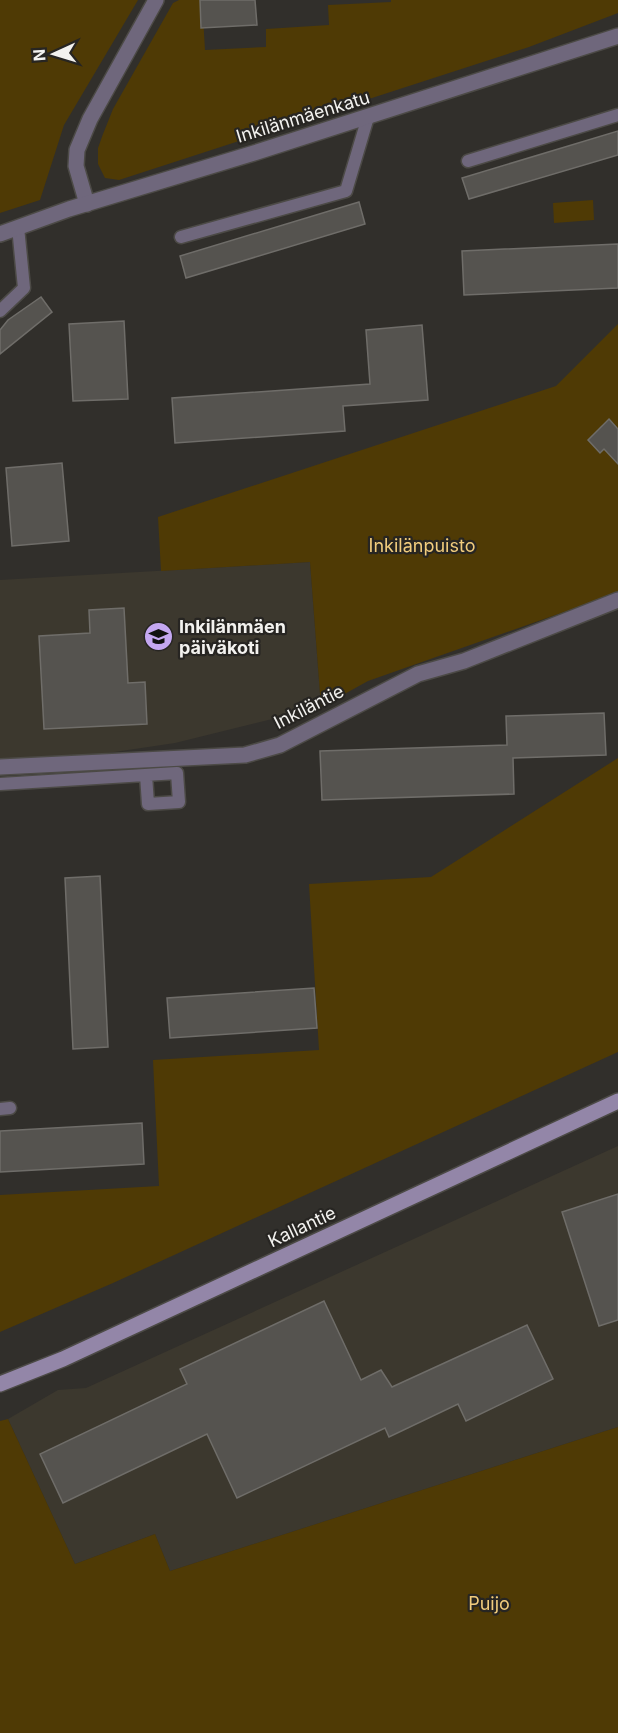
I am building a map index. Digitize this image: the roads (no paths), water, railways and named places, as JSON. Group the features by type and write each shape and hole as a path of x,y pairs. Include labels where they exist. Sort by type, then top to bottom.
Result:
{"main road":[{"name":"Kallantie","path":"0,1384 63,1359 618,1101"}],"street":[{"path":"87,204 76,166 77,150 90,119 156,0"},
{"name":"Inkilänmäenkatu","path":"0,234 87,204 368,117 618,36"},
{"name":"Inkiläntie","path":"0,767 245,755 280,745 418,674 464,661 618,600"}],"lane":[{"path":"468,161 618,115"},
{"path":"182,237 346,191 368,117"},
{"path":"0,311 24,288 18,227"},
{"path":"0,784 146,775"}],"place":[{"name":"Inkilänmäen päiväkoti","path":"158,637"}],"park label":[{"name":"Inkilänpuisto","path":"422,546"},
{"name":"Puijo","path":"489,1604"}]}
